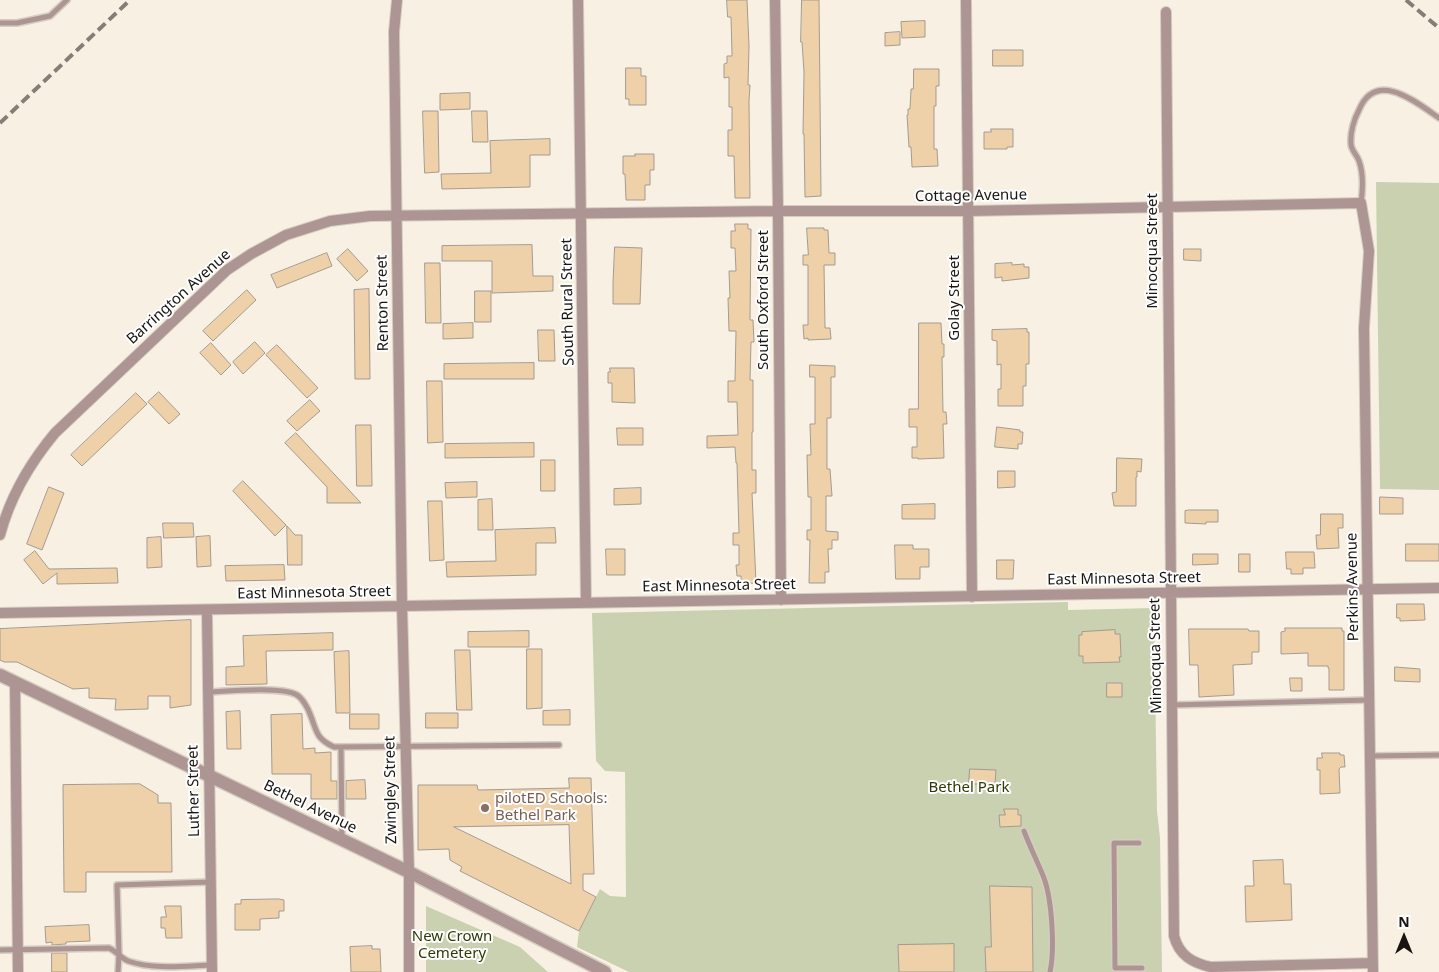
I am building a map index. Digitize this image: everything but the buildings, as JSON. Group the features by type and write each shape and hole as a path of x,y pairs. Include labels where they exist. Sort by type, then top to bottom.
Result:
{"street":[{"name":"Renton Street","path":"398,0 394,32 402,606"},
{"name":"South Rural Street","path":"578,0 586,603"},
{"name":"South Oxford Street","path":"775,0 781,600"},
{"name":"Golay Street","path":"966,0 972,597"},
{"name":"Minocqua Street","path":"1166,12 1171,705 1174,930 1176,941 1181,951 1189,960 1211,966 1373,968"},
{"name":"Cottage Avenue","path":"582,214 969,211 1361,203"},
{"name":"Perkins Avenue","path":"1361,203 1369,251 1364,328 1373,968"},
{"name":"Barrington Avenue","path":"0,535 7,513 22,481 37,456 56,433 227,270 250,254 286,235 314,226 359,217 582,214"},
{"name":"East Minnesota Street","path":"0,613 1439,588"},
{"name":"Zwingley Street","path":"402,606 409,972"},
{"name":"Luther Street","path":"207,610 212,969"},
{"name":"Bethel Avenue","path":"0,675 408,872 606,972"},
{"path":"15,682 18,972"}],"lane":[{"path":"0,23 17,23 50,16 67,0"},
{"path":"1361,203 1364,185 1359,162 1350,145 1354,120 1361,104 1370,94 1379,90 1387,90 1409,97 1439,118"},
{"path":"208,692 271,690 290,692 299,696 310,713 316,731 324,742 334,746 559,745"},
{"path":"1171,705 1370,700"},
{"path":"341,746 342,841"},
{"path":"1370,756 1439,755"},
{"path":"1024,831 1049,895 1052,942 1050,972"},
{"path":"1139,843 1114,843 1115,968 1142,968"},
{"path":"118,972 117,885 211,882"},
{"path":"0,950 109,948 126,960 147,965 212,969"}],"green space":[{"path":"1376,182 1439,183 1439,490 1380,489"},
{"name":"Bethel Park","path":"1068,602 1068,610 1154,608 1162,972 629,972 577,947 579,931 600,889 610,896 626,897 625,772 605,771 596,761 592,613"},
{"name":"New Crown Cemetery","path":"426,906 520,947 548,972 426,972"}],"railway":[{"path":"0,123 130,0"},
{"path":"1406,0 1439,28"}],"place":[{"name":"pilotED Schools: Bethel Park","path":"485,808"}]}
